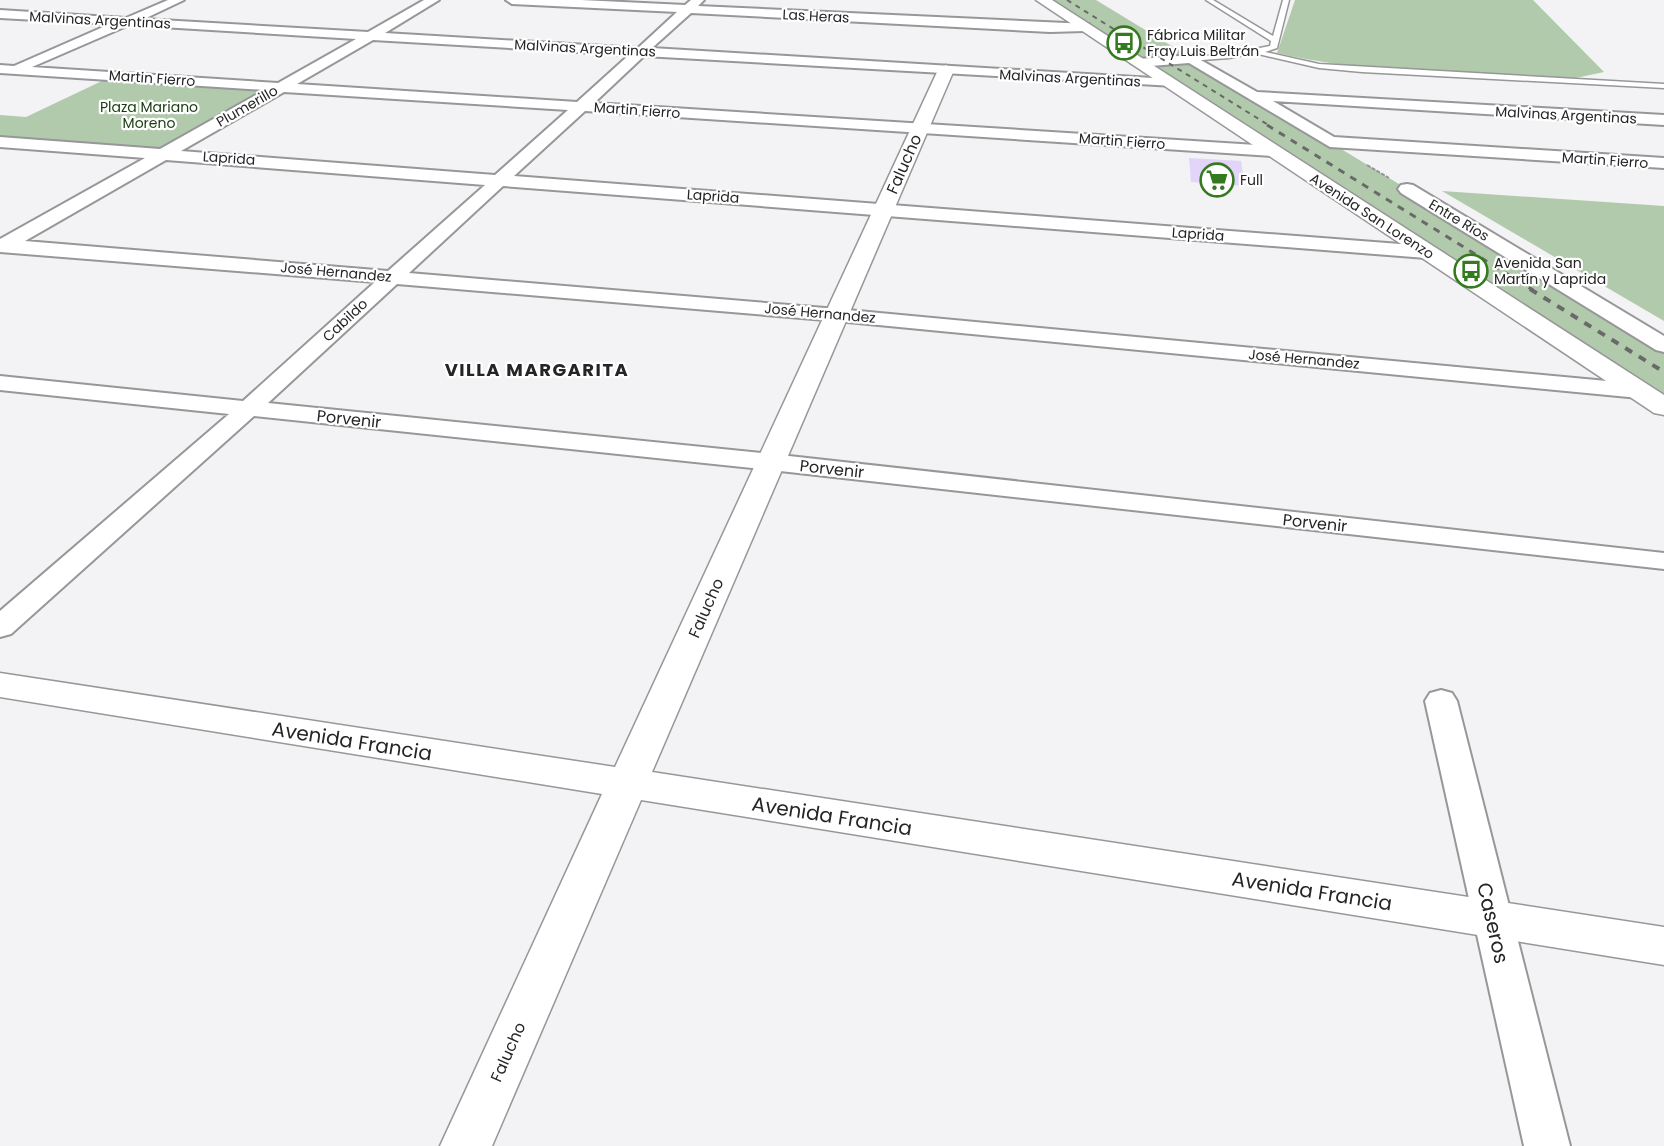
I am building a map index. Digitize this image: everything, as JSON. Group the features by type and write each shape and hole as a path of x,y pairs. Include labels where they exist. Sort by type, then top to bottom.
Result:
{"street":[{"path":"4,71 178,0"},
{"name":"Plumerillo","path":"2,246 433,0"},
{"name":"Las Heras","path":"512,0 693,5 1050,28 1084,27"},
{"name":"Avenida San Lorenzo","path":"1042,0 1664,407"},
{"name":"Cabildo","path":"0,627 248,409 392,276 644,52 693,5"},
{"name":"Malvinas Argentinas","path":"0,14 1170,83"},
{"path":"1138,63 1192,59 1253,96"},
{"name":"Falucho","path":"466,1146 946,70"},
{"name":"Martin Fierro","path":"4,71 1273,151"},
{"name":"Malvinas Argentinas","path":"1253,96 1664,120"},
{"name":"Martin Fierro","path":"1253,96 1330,142 1664,163"},
{"name":"Laprida","path":"0,142 1426,252"},
{"name":"Entre Ríos","path":"1407,189 1664,345"},
{"name":"José Hernandez","path":"2,246 392,276 837,315 1639,391"},
{"name":"Porvenir","path":"0,383 771,462 1664,561"},
{"name":"Avenida Francia","path":"0,685 1664,946"},
{"name":"Caseros","path":"1441,700 1546,1146"}],"lane":[{"path":"1209,0 1275,40"},
{"path":"1192,59 1257,52 1273,48 1286,0"},
{"path":"1257,52 1319,66 1362,70 1664,86"}],"green space":[{"path":"1043,0 1096,0 1664,345 1664,407"},
{"path":"1295,0 1533,0 1604,72 1571,79 1386,70 1277,53"},
{"name":"Plaza Mariano Moreno","path":"104,80 263,90 161,149 0,138 0,115 26,117"},
{"path":"1442,191 1664,206 1664,321"}],"building":[{"path":"1189,158 1241,161 1245,186 1191,182"}],"railway":[{"path":"1067,0 1270,126"},
{"path":"1267,125 1533,290"},
{"path":"1530,289 1664,372"}],"place":[{"name":"Fábrica Militar Fray Luis Beltrán","path":"1124,43"},
{"name":"Full","path":"1217,180"},
{"name":"Avenida San Martín y Laprida","path":"1471,271"}],"district":[{"name":"VILLA MARGARITA","path":"537,369"}]}
